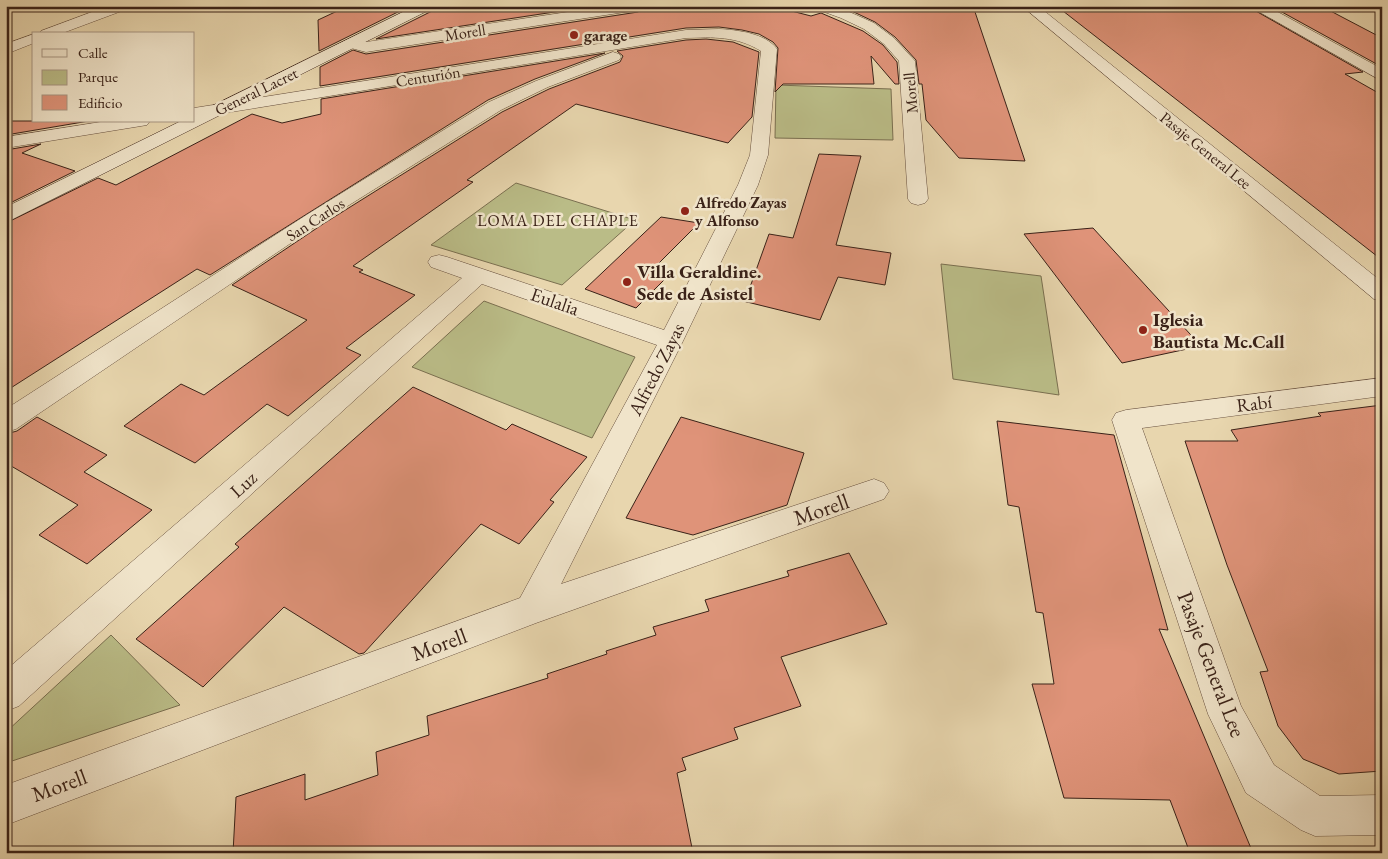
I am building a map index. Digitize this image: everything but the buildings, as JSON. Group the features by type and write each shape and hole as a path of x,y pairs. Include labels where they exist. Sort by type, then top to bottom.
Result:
{"street":[{"path":"51,32 122,6"},
{"name":"General Lacret","path":"195,120 426,6"},
{"name":"Morell","path":"352,44 366,47 638,6"},
{"name":"Morell","path":"821,6 869,25 894,44 907,61 918,199"},
{"name":"Pasaje General Lee","path":"1029,6 1382,294"},
{"path":"1256,6 1379,73"},
{"name":"Alfredo Zayas","path":"532,609 671,341 748,185 760,155 769,49 754,39 709,32 636,41"},
{"path":"6,34 32,41"},
{"path":"6,49 32,41"},
{"name":"Centurión","path":"220,108 636,41"},
{"name":"San Carlos","path":"6,422 315,218 495,106 542,84 621,54 633,47 636,41"},
{"path":"195,98 220,108"},
{"path":"195,113 220,108"},
{"path":"6,143 135,122"},
{"name":"General Lacret","path":"6,215 192,122"},
{"name":"Eulalia","path":"439,262 671,341"},
{"name":"Luz","path":"6,694 479,275"},
{"name":"Rabí","path":"1126,420 1382,387"},
{"name":"Pasaje General Lee","path":"1126,420 1226,714 1260,779 1315,816 1382,815"},
{"name":"Morell","path":"6,805 532,609 874,491"}],"green space":[{"path":"776,85 891,89 893,140 775,138"},
{"path":"516,183 635,220 562,285 431,245"},
{"path":"941,264 1041,276 1059,395 953,379"},
{"path":"484,301 635,357 592,438 412,367"},
{"path":"111,635 180,705 6,763 6,732"}],"place":[{"name":"garage","path":"574,35"},
{"name":"Alfredo Zayas y Alfonso","path":"685,211"},
{"name":"Villa Geraldine. Sede de Asistel","path":"627,282"},
{"name":"Iglesia Bautista Mc.Call","path":"1143,330"}],"district":[{"name":"LOMA DEL CHAPLE","path":"558,220"}]}
